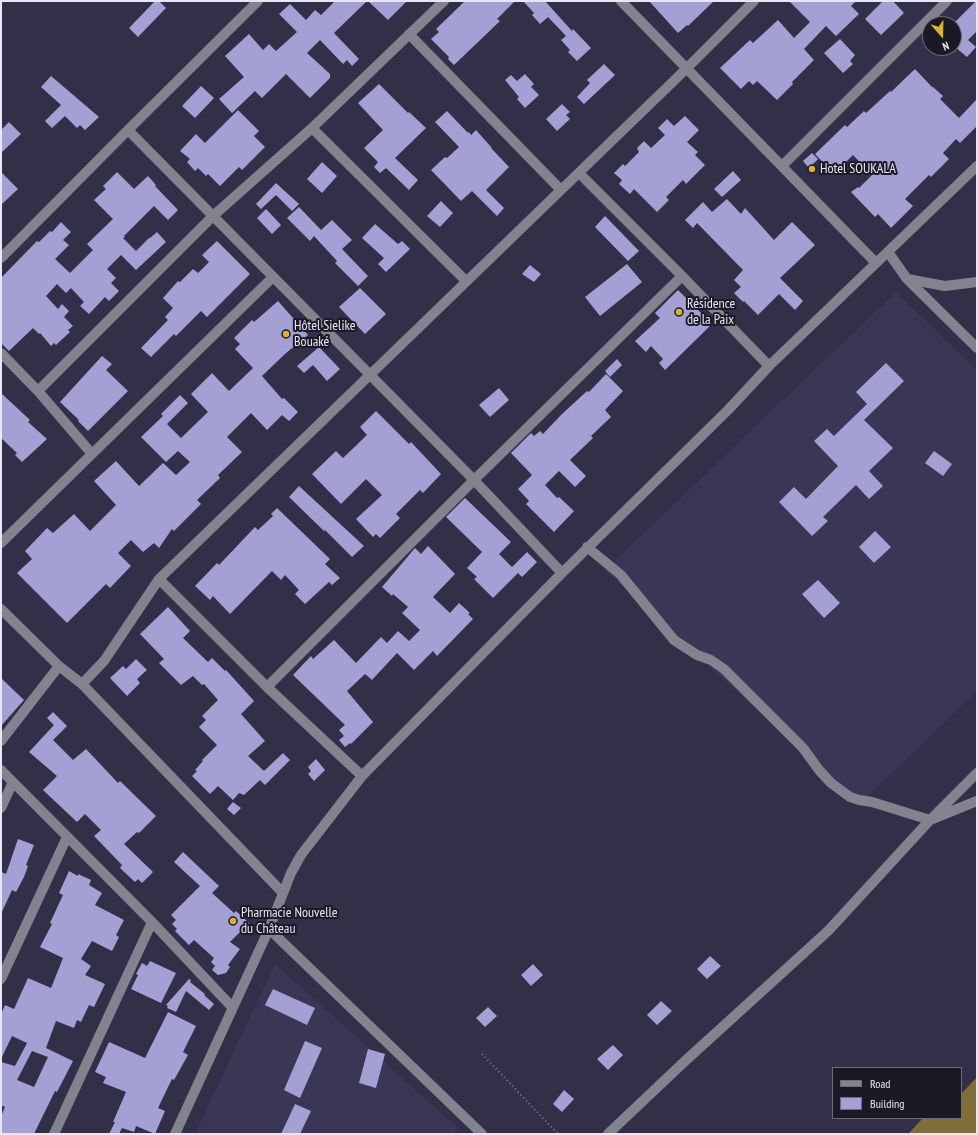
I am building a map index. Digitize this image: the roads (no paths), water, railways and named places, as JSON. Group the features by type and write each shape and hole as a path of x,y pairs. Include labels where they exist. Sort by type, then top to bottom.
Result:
{"street":[{"path":"1,258 258,1"},
{"path":"38,391 213,216 312,128 444,1"},
{"path":"621,1 876,263"},
{"path":"82,684 104,661 159,579 579,173 754,1"},
{"path":"782,166 947,1"},
{"path":"409,34 561,190"},
{"path":"312,128 466,281"},
{"path":"128,130 474,480 562,573"},
{"path":"175,1134 268,929 290,873 301,855 362,776 587,547 728,410 769,366 977,166"},
{"path":"579,173 769,366"},
{"path":"888,252 907,279 977,348"},
{"path":"267,687 474,480 682,276"},
{"path":"1,543 273,277"},
{"path":"907,279 945,286 977,282"},
{"path":"1,352 38,391 92,454"},
{"path":"587,547 621,575 674,640 697,655 711,660 724,669 803,748 831,784 850,797 872,802 930,820 977,801"},
{"path":"159,579 267,687 362,776"},
{"path":"1,609 59,666 82,684 282,892"},
{"path":"1,741 59,666"},
{"path":"1,770 152,922 232,1007"},
{"path":"608,1134 684,1062 828,931 930,820 977,773"},
{"path":"1,808 13,782"},
{"path":"1,979 67,837"},
{"path":"54,1134 152,922"},
{"path":"268,929 482,1134"}],"place":[{"name":"Hotel SOUKALA","path":"812,169"},
{"name":"Résidence de la Paix","path":"679,312"},
{"name":"Hôtel Sielike Bouaké","path":"286,334"},
{"name":"Pharmacie Nouvelle du Château","path":"233,921"}]}
